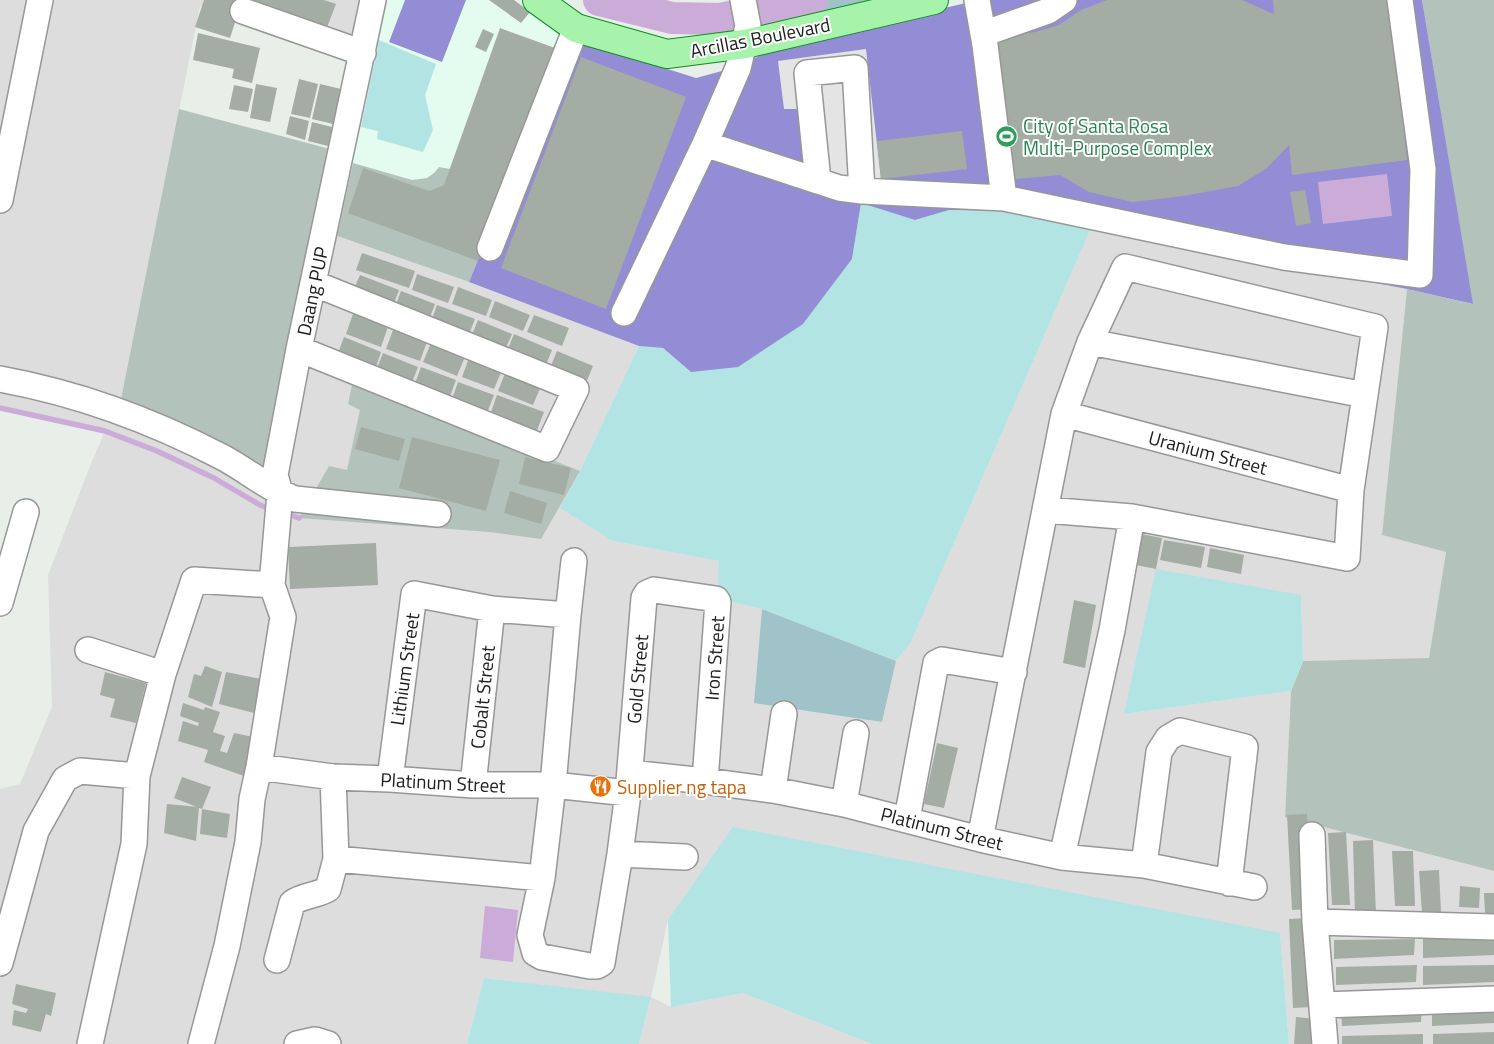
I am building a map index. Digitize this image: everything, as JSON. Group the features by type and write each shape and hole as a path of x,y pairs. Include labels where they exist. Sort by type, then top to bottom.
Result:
{"main road":[{"name":"Arcillas Boulevard","path":"537,0 576,28 667,54 746,22 934,0"}],"street":[{"path":"0,200 40,0"},
{"name":"Daang PUP","path":"272,585 279,497 275,475 299,349 374,0"},
{"path":"976,0 983,34 1004,198"},
{"path":"983,34 1048,11 1064,0"},
{"path":"705,144 839,188 862,191 1004,198 1284,257 1420,275 1423,169 1400,0"},
{"path":"243,11 362,53"},
{"path":"624,313 705,144 738,68 746,22"},
{"path":"490,248 576,28"},
{"path":"818,181 807,73 855,68 862,191"},
{"path":"980,839 1064,414 1090,342 1125,268 1375,327 1351,490 1347,558 1132,517 1046,510"},
{"path":"299,349 547,449 576,388 313,283"},
{"path":"1090,342 1365,395"},
{"path":"0,379 38,386 105,407 168,431 224,458 279,497 438,514"},
{"name":"Uranium Street","path":"1064,414 1351,490"},
{"path":"0,603 26,512"},
{"path":"1062,857 1112,630 1132,517"},
{"path":"336,859 542,878 553,785 574,561"},
{"path":"90,1044 134,844 137,776 163,674 194,580 272,585 283,617 260,767 252,799 248,842 229,936 201,1044"},
{"name":"Iron Street","path":"654,590 716,600 718,602 705,781"},
{"name":"Gold Street","path":"542,878 530,935 536,953 542,957 597,966 602,963 620,854 629,783 644,598 647,593 654,590"},
{"name":"Lithium Street","path":"390,779 414,594 492,609 568,615"},
{"name":"Cobalt Street","path":"473,785 492,609"},
{"path":"88,650 163,674"},
{"path":"907,819 936,662 942,660 1014,672"},
{"path":"773,790 784,714"},
{"path":"1144,865 1159,752 1168,738 1180,731 1245,747 1228,883"},
{"path":"844,804 856,733"},
{"name":"Platinum Street","path":"260,767 333,777 473,785 705,781 773,790 844,804 980,839 1062,857 1144,865 1254,887"},
{"path":"0,963 36,831 65,779 80,771 137,776"},
{"path":"277,960 292,903 300,897 320,894 328,889 336,859 333,777"},
{"path":"1312,835 1315,922 1326,1044"},
{"path":"620,854 685,857"},
{"path":"1315,922 1494,926"},
{"path":"1323,1005 1494,998"},
{"path":"297,1044 315,1040 328,1044"}],"shaded area":[{"path":"0,0 362,0 353,42 247,22 200,6 120,404 314,228 469,282 639,346 561,508 613,541 720,561 718,587 727,601 762,609 755,703 882,722 896,661 911,642 1091,228 1407,289 1382,535 1446,552 1429,659 1303,661 1301,595 1124,714 1291,691 1285,817 1494,871 1494,1044 1289,1044 1280,933 668,920 651,997 671,1007 743,993 872,1044 639,1044 651,998 484,978 467,1044 0,1044 0,789 20,784 52,707 48,575 105,431 0,408"},
{"path":"387,0 514,0 560,35 491,228 469,282 337,236"},
{"path":"405,0 466,0 442,62 389,42"},
{"path":"767,0 911,0 782,27 774,18"},
{"path":"979,0 1422,0 1473,304 1407,289 1091,228 1014,211 949,210 915,220 861,203 852,259 803,324 738,367 691,372 663,348 639,346 469,282 491,228 560,35 696,78 738,68 772,48"},
{"path":"1422,0 1494,0 1494,871 1285,817 1291,691 1303,661 1429,658 1446,552 1382,535 1407,289 1472,304"},
{"path":"379,40 436,64 425,95 433,130 423,152 377,139 378,131 361,127"},
{"path":"866,49 881,179 807,172 797,109 784,109 778,61"},
{"path":"179,109 330,149 264,475 120,404"},
{"path":"353,163 412,180 427,178 439,167 450,169 491,228 469,282 337,236"},
{"path":"1387,174 1392,216 1323,224 1318,182"},
{"path":"861,203 915,220 949,210 1014,211 1091,228 911,642 896,661 762,609 727,601 718,587 719,561 613,541 560,508 580,471 639,346 663,348 691,372 803,324 852,259"},
{"path":"353,380 580,471 541,539 490,532 299,518 329,466 347,470 360,410 348,404"},
{"path":"1156,569 1301,595 1303,661 1291,691 1124,714"},
{"path":"762,609 896,661 882,722 754,703"},
{"path":"733,827 1280,933 1289,1044 872,1044 743,993 671,1007 668,920"},
{"path":"485,906 518,910 513,962 480,958"},
{"path":"484,978 651,997 639,1044 467,1044"}],"building":[{"path":"204,0 324,0 336,4 324,35 241,4 230,38 195,27"},
{"path":"489,0 514,0 530,12 521,23"},
{"path":"1107,0 1242,0 1274,14 1273,0 1390,0 1407,160 1292,175 1289,145 1267,168 1238,186 1183,196 1132,202 1089,192 1060,175 1004,180 989,37 1036,32 1059,25 1081,10"},
{"path":"500,28 555,48 478,261 348,213 363,168 429,191 444,185"},
{"path":"483,29 494,34 486,52 475,47"},
{"path":"198,33 260,48 252,83 232,78 234,69 193,60"},
{"path":"581,57 686,97 606,309 501,268"},
{"path":"299,79 318,84 310,118 291,114"},
{"path":"256,84 277,88 270,122 250,118"},
{"path":"320,84 341,89 333,124 312,119"},
{"path":"234,85 253,89 248,112 229,109"},
{"path":"290,116 309,121 305,140 286,134"},
{"path":"312,122 332,127 328,146 308,141"},
{"path":"962,131 967,169 881,179 877,141"},
{"path":"1305,190 1311,223 1296,226 1290,192"},
{"path":"362,253 415,271 409,288 356,270"},
{"path":"417,274 454,287 448,303 412,290"},
{"path":"360,275 399,290 393,306 353,291"},
{"path":"458,287 492,300 486,316 452,304"},
{"path":"401,291 435,304 429,320 395,307"},
{"path":"495,301 530,315 523,331 489,317"},
{"path":"437,305 475,319 468,337 431,322"},
{"path":"353,314 388,327 381,347 346,334"},
{"path":"534,315 569,328 562,346 527,332"},
{"path":"478,320 512,334 505,350 471,337"},
{"path":"393,330 427,342 420,361 386,349"},
{"path":"514,334 552,350 545,367 507,351"},
{"path":"344,337 381,352 375,370 337,356"},
{"path":"431,343 465,357 457,376 423,362"},
{"path":"557,351 593,366 586,383 550,368"},
{"path":"383,353 418,367 411,385 376,371"},
{"path":"469,358 502,370 494,389 462,377"},
{"path":"421,367 456,380 449,399 414,386"},
{"path":"506,371 541,386 533,405 498,391"},
{"path":"458,382 494,395 487,413 452,399"},
{"path":"497,395 544,412 536,433 490,415"},
{"path":"361,427 405,439 399,461 355,449"},
{"path":"412,437 500,460 486,511 399,488"},
{"path":"525,457 571,468 564,495 519,484"},
{"path":"510,491 547,503 541,524 504,513"},
{"path":"1141,534 1162,538 1156,569 1136,565"},
{"path":"1164,540 1205,547 1201,568 1160,560"},
{"path":"376,543 378,585 290,589 288,547"},
{"path":"1210,548 1244,555 1241,574 1207,567"},
{"path":"1074,600 1096,605 1085,668 1063,663"},
{"path":"205,666 222,672 212,707 188,697 194,674 201,676"},
{"path":"105,672 146,683 136,723 110,717 115,699 100,695"},
{"path":"226,672 266,680 258,714 219,704"},
{"path":"183,703 204,710 205,707 220,712 213,732 225,736 220,751 227,753 234,733 258,738 247,777 204,762 208,750 178,741 183,721 198,726 199,723 180,716"},
{"path":"937,743 958,748 944,808 924,804"},
{"path":"182,777 211,787 202,809 174,798"},
{"path":"167,804 199,807 196,841 164,833"},
{"path":"202,809 230,814 227,838 200,834"},
{"path":"1307,814 1311,909 1292,910 1287,815"},
{"path":"1346,832 1350,905 1332,905 1328,833"},
{"path":"1373,840 1376,914 1355,915 1353,841"},
{"path":"1392,851 1413,851 1415,906 1395,906"},
{"path":"1439,870 1441,912 1422,913 1419,871"},
{"path":"1460,886 1480,888 1479,908 1459,907"},
{"path":"1484,893 1494,893 1494,913 1485,913"},
{"path":"1308,918 1312,1007 1293,1008 1289,919"},
{"path":"1494,938 1494,955 1423,958 1423,939"},
{"path":"1415,939 1414,955 1334,959 1334,940"},
{"path":"1417,965 1416,982 1336,985 1336,967"},
{"path":"1494,965 1494,982 1423,985 1423,966"},
{"path":"16,984 56,993 51,1016 46,1014 41,1032 12,1025 14,1010 26,1013 28,1009 12,1004"},
{"path":"1422,1006 1421,1022 1342,1026 1341,1008"},
{"path":"1494,1006 1494,1023 1432,1026 1432,1007"},
{"path":"1296,1017 1317,1019 1315,1044 1294,1044"},
{"path":"1494,1032 1494,1044 1433,1044 1433,1034"},
{"path":"1423,1034 1423,1044 1342,1044 1342,1036"}],"waterway":[{"path":"599,0 672,18 720,19 812,0"},
{"path":"0,408 105,431 157,451 214,478 260,505 273,510"},
{"path":"285,513 299,518"}],"place":[{"name":"City of Santa Rosa Multi-Purpose Complex","path":"1007,136"},
{"name":"Supplier ng tapa","path":"601,786"}]}
